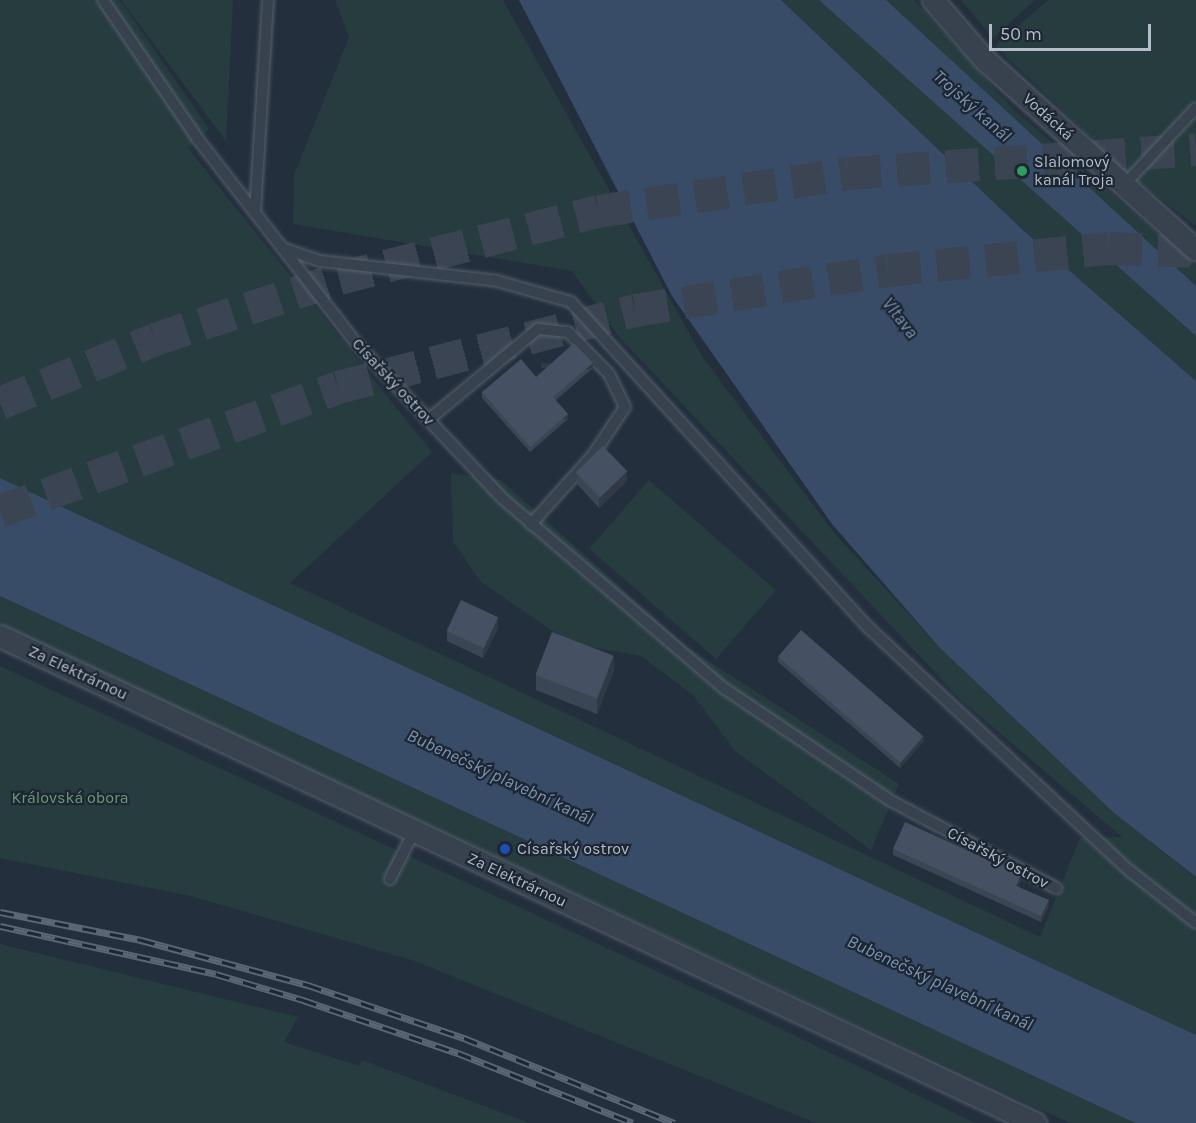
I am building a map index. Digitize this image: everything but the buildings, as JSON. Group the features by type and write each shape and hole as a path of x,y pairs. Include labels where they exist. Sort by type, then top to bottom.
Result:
{"street":[{"name":"Vodácká","path":"933,0 984,59 1196,250"},
{"name":"Za Elektrárnou","path":"0,636 1035,1123"}],"lane":[{"name":"Císařský ostrov","path":"103,0 255,213 356,344 531,524 725,689 891,801 1056,888"},
{"path":"255,213 268,0"},
{"path":"1124,185 1196,108"},
{"path":"282,248 320,261 497,280 571,302 868,628 1130,871 1196,923"},
{"path":"428,420 538,329 568,332 609,375 625,407 593,455 531,524"},
{"path":"390,879 414,831"}],"green space":[{"path":"0,0 120,0 209,129 188,148 432,452 290,583 1040,937 1080,838 1122,837 962,701 619,337 572,271 293,224 294,175 349,37 335,0 503,0 703,358 835,534 940,648 1114,813 1196,878 1196,1035 0,478"},
{"path":"121,0 233,0 226,141"},
{"name":"Slalomový kanál Troja","path":"781,0 914,0 1015,111 1196,266 1196,381 1024,231"},
{"path":"961,0 1035,0 993,38"},
{"path":"1048,0 1196,0 1196,226 1132,177 995,46"},
{"path":"451,473 501,480 687,647 899,784 871,850 735,751 693,695 641,656 572,644 481,582 453,542"},
{"path":"649,480 776,590 716,659 589,549"},
{"path":"0,596 1135,1123 1070,1123 0,624"},
{"name":"Královská obora","path":"0,666 771,1024 975,1123 816,1123 415,961 191,896 0,858"},
{"path":"0,944 298,1017 284,1042 359,1066 362,1060 529,1123 0,1123"}],"water":[{"name":"Vltava","path":"519,0 781,0 1024,231 1196,381 1196,877 1114,813 940,648 832,524 672,296"},
{"name":"Trojský kanál","path":"819,0 886,0 1196,286 1196,336"},
{"name":"Bubenečský plavební kanál","path":"0,478 1196,1035 1196,1123 1135,1123 0,596"}],"tunnel":[{"path":"0,403 155,339 339,278 598,211 848,173 1196,149"},
{"path":"0,511 338,387 635,310 888,270 1109,248 1196,251"}],"railway":[{"path":"0,912 141,940 308,985 464,1038 674,1123"},
{"path":"0,926 216,974 303,1000 458,1053 633,1123"}],"place":[{"name":"Slalomový kanál Troja","path":"1022,171"},
{"name":"Císařský ostrov","path":"505,849"}]}
